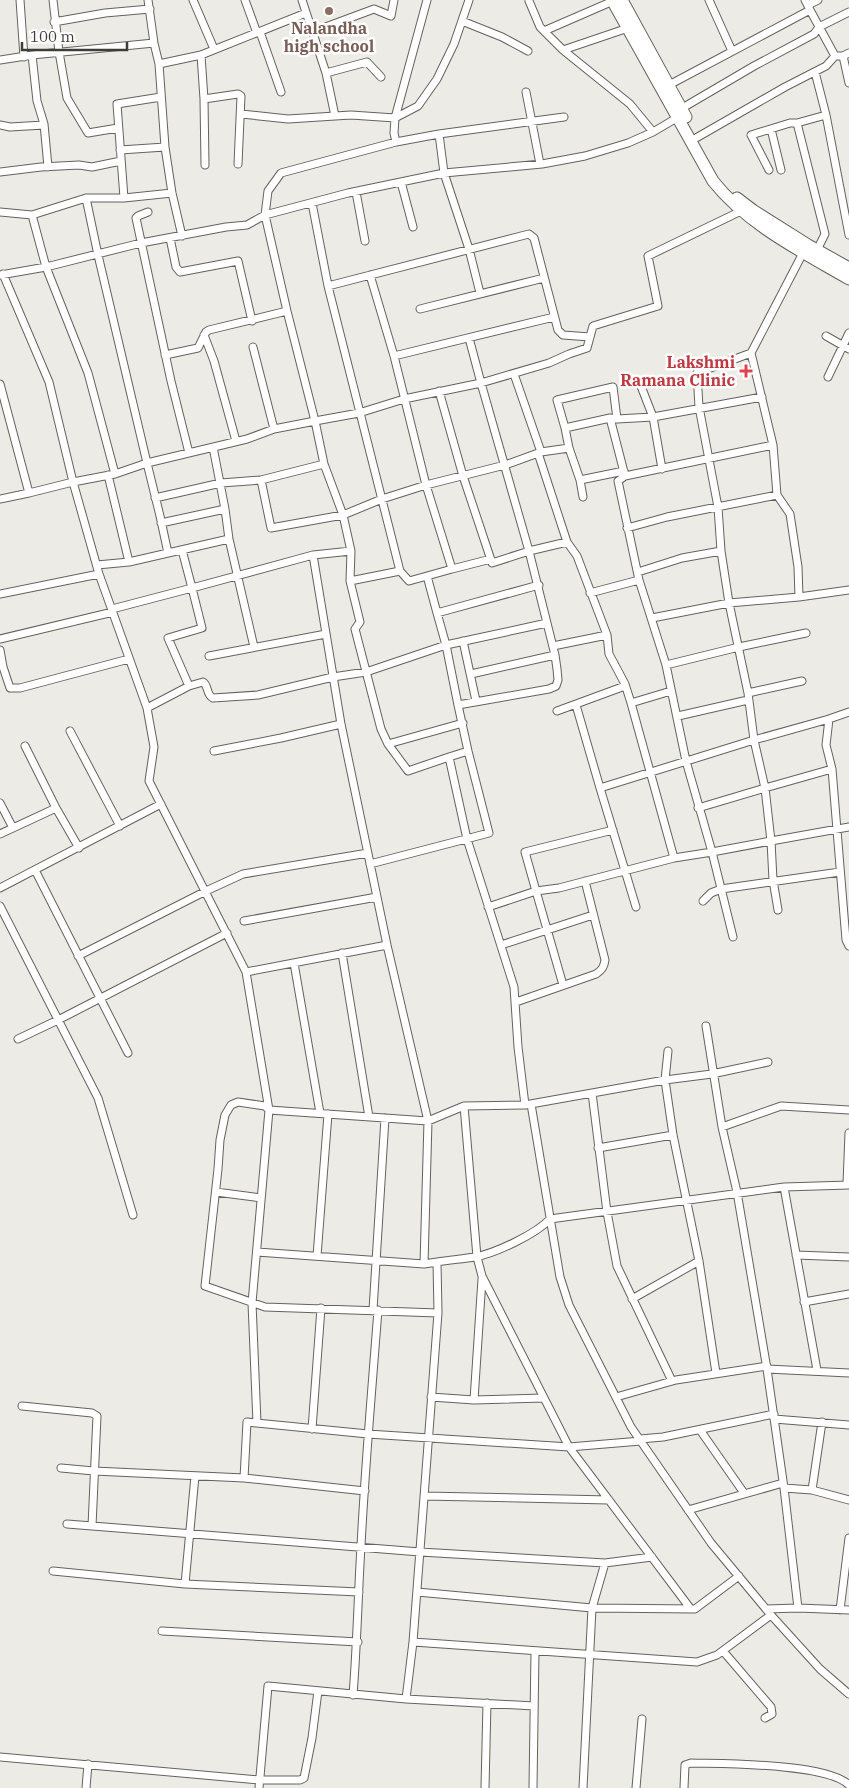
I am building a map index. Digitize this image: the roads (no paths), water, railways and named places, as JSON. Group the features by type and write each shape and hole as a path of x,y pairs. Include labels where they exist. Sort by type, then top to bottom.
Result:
{"main road":[{"path":"616,0 628,28 679,113 725,184 743,203 849,279"},
{"path":"616,0 669,85 679,113 713,181 727,198 741,211 809,249 849,268"}],"street":[{"path":"20,0 28,56 44,125 48,167"},
{"path":"53,0 54,22 67,98 87,132 118,128"},
{"path":"148,0 159,64 165,147 172,194 182,236"},
{"path":"193,0 214,49"},
{"path":"245,0 281,92"},
{"path":"302,0 326,73 336,116"},
{"path":"312,32 374,9 391,16 394,0"},
{"path":"396,142 394,133 395,118 427,0"},
{"path":"241,114 288,119 351,115 395,118 418,106 437,80 454,44 468,0"},
{"path":"544,31 616,0"},
{"path":"709,0 732,51"},
{"path":"669,85 732,51 818,0"},
{"path":"529,1 544,31 563,50 630,104 653,132"},
{"path":"808,5 834,56"},
{"path":"54,22 105,13 150,9"},
{"path":"257,1423 252,1303 269,1110 246,972 149,781 154,746 147,708 99,574 73,482 49,382 2,274 46,267 141,243 226,227 247,225 265,215 312,202 444,173 540,164 585,156 628,143 653,132 679,113 754,66 814,34 819,27 849,12"},
{"path":"159,64 201,55 306,13"},
{"path":"462,21 502,37 528,51"},
{"path":"563,50 628,28"},
{"path":"0,60 154,43"},
{"path":"696,138 826,66 834,56 846,54 849,82"},
{"path":"201,55 206,165"},
{"path":"326,73 367,62 382,77"},
{"path":"814,72 826,115 849,235"},
{"path":"526,92 540,164"},
{"path":"204,99 238,94 240,96 241,114 238,164"},
{"path":"124,198 117,104 161,97"},
{"path":"769,170 750,135 826,115"},
{"path":"468,751 408,771 388,744 380,728 355,629 360,622 350,581 351,551 343,514 324,464 265,215 268,191 281,173 396,142 439,134 564,117"},
{"path":"778,910 773,880 765,788 754,740 739,646 729,603 721,551 718,507 699,407 697,373 751,353 809,249 824,234 797,123"},
{"path":"0,125 10,127 44,125"},
{"path":"771,129 781,170"},
{"path":"439,134 444,173 469,249 480,293"},
{"path":"120,150 165,147"},
{"path":"0,172 79,165 92,167 122,161"},
{"path":"401,182 413,227"},
{"path":"356,192 365,241"},
{"path":"0,212 32,215 86,198 124,198 172,194"},
{"path":"86,198 168,554"},
{"path":"312,202 328,286 400,571 409,581 491,559"},
{"path":"0,499 112,474 247,439 274,429 360,414 404,399 481,383 514,374 586,348 593,326 658,306 648,256 741,211"},
{"path":"148,212 136,218 165,355 189,453"},
{"path":"32,215 46,267 88,373 112,474 129,562"},
{"path":"328,286 531,234 534,238 558,330 563,335 590,337"},
{"path":"170,238 176,267 180,272 238,261 252,321"},
{"path":"370,275 394,356 426,485 452,569"},
{"path":"420,310 544,278"},
{"path":"165,355 198,348 204,335 209,330 287,311"},
{"path":"394,356 554,317"},
{"path":"828,376 846,347 849,333"},
{"path":"204,335 214,362 236,441"},
{"path":"826,336 846,347"},
{"path":"458,705 549,690 556,686 558,680 558,669 539,585 469,338"},
{"path":"253,347 274,429"},
{"path":"751,353 773,445 777,495 790,514 798,567 799,597"},
{"path":"514,374 567,542 577,556 607,636 610,654 631,703 674,858"},
{"path":"639,381 653,417 662,469"},
{"path":"0,384 29,493"},
{"path":"584,496 557,400 613,387 613,419 624,473 618,481 627,528 640,580 666,665 686,761 712,852 733,937"},
{"path":"439,391 463,476 492,563 529,551 567,542"},
{"path":"564,428 613,419 653,417 699,407 762,397"},
{"path":"580,480 662,469 773,445"},
{"path":"214,447 225,509 228,539 238,574 254,647"},
{"path":"261,480 272,528 343,514 426,485 505,465 540,453 569,448"},
{"path":"155,498 221,483 261,480 324,464"},
{"path":"627,528 667,517 777,495"},
{"path":"161,523 225,509"},
{"path":"97,565 129,562 228,539"},
{"path":"182,550 202,628 168,638 189,686"},
{"path":"0,640 238,574 313,555 351,551"},
{"path":"638,572 682,558 721,551"},
{"path":"313,555 341,724 387,945 428,1121 424,1264"},
{"path":"350,581 400,571"},
{"path":"0,594 99,574"},
{"path":"370,864 490,833 468,751 446,645 427,576"},
{"path":"590,593 640,580"},
{"path":"438,613 539,585"},
{"path":"652,618 729,603 799,597 849,590"},
{"path":"147,708 189,686 203,682 209,695 213,698 258,695 333,677 366,672 446,645 547,623"},
{"path":"666,665 739,646 806,633"},
{"path":"210,656 326,634"},
{"path":"553,646 607,636"},
{"path":"464,642 476,701"},
{"path":"0,650 10,688 20,688 129,659"},
{"path":"470,674 555,656"},
{"path":"678,716 802,680"},
{"path":"556,711 625,686"},
{"path":"631,703 671,691"},
{"path":"576,705 636,907"},
{"path":"600,788 849,712"},
{"path":"828,719 826,745 832,769 846,940 849,946"},
{"path":"388,744 463,723"},
{"path":"214,750 281,738 341,724"},
{"path":"70,731 120,826"},
{"path":"25,746 78,848"},
{"path":"449,757 466,839 514,987 518,1047 550,1219 555,1257 569,1306 616,1397 641,1440 711,1543 768,1612 820,1669 849,1694"},
{"path":"698,808 832,769"},
{"path":"0,803 13,828"},
{"path":"0,888 161,804"},
{"path":"0,834 56,808"},
{"path":"488,906 536,891 585,881 674,858 849,827"},
{"path":"563,986 525,852 613,830"},
{"path":"78,956 243,874 368,853"},
{"path":"35,870 128,1052"},
{"path":"703,901 711,893 721,889 773,880 840,872"},
{"path":"516,1002 596,974 604,967 605,960 585,881"},
{"path":"244,921 377,898"},
{"path":"0,906 98,1098 133,1215"},
{"path":"501,945 593,915"},
{"path":"18,1039 227,933"},
{"path":"246,972 387,945"},
{"path":"342,953 368,1117"},
{"path":"294,963 324,1114 317,1256"},
{"path":"706,1026 712,1074 737,1192 767,1368 798,1608"},
{"path":"668,1051 665,1080 673,1135 699,1261 716,1373"},
{"path":"438,1313 264,1307 205,1286 220,1140 225,1115 231,1105 238,1102 265,1106 269,1110 428,1121 464,1106 528,1105 665,1080 712,1074 768,1062"},
{"path":"592,1093 607,1212 617,1266 672,1381"},
{"path":"464,1106 477,1257 482,1276 569,1447 690,1608"},
{"path":"722,1127 781,1106 849,1110"},
{"path":"353,1694 358,1642 361,1547 385,1118"},
{"path":"256,1252 424,1264 477,1257 532,1234 542,1228 550,1219 687,1201 737,1192 784,1187 848,1184 849,1133"},
{"path":"598,1148 673,1135"},
{"path":"784,1187 816,1370"},
{"path":"216,1192 261,1198"},
{"path":"796,1255 849,1257"},
{"path":"632,1299 699,1261"},
{"path":"406,1699 413,1642 438,1313 436,1262"},
{"path":"474,1400 482,1276"},
{"path":"804,1302 849,1294"},
{"path":"312,1429 321,1308"},
{"path":"616,1397 672,1381 716,1373 767,1368 849,1372"},
{"path":"432,1397 474,1400 544,1398"},
{"path":"22,1406 95,1414 98,1419 92,1526"},
{"path":"244,1478 247,1422 428,1439 569,1447 663,1437 774,1417 849,1425"},
{"path":"812,1490 822,1422"},
{"path":"700,1430 744,1493"},
{"path":"61,1468 94,1472 244,1478 365,1491"},
{"path":"185,1584 195,1476"},
{"path":"688,1510 744,1493 783,1486 812,1490 849,1500"},
{"path":"424,1496 609,1500"},
{"path":"67,1524 420,1552 605,1563 652,1557"},
{"path":"413,1642 697,1662 707,1660 723,1651 768,1612 798,1608 845,1612 849,1538"},
{"path":"583,1788 592,1608 605,1563"},
{"path":"53,1571 185,1584 360,1592"},
{"path":"417,1592 592,1608 698,1608 739,1576"},
{"path":"162,1631 358,1642"},
{"path":"533,1788 535,1651"},
{"path":"723,1651 771,1707 772,1714 765,1718"},
{"path":"259,1784 268,1686 406,1699 534,1706"},
{"path":"0,1757 88,1764 259,1784 294,1781 304,1778 312,1738 318,1691"},
{"path":"485,1788 487,1703"},
{"path":"636,1788 642,1719"},
{"path":"684,1788 686,1765 691,1763 813,1770 836,1776 849,1785"},
{"path":"86,1788 88,1764"}],"place":[{"name":"Nalandha high school","path":"329,11"},
{"name":"Lakshmi Ramana Clinic","path":"746,371"}]}
